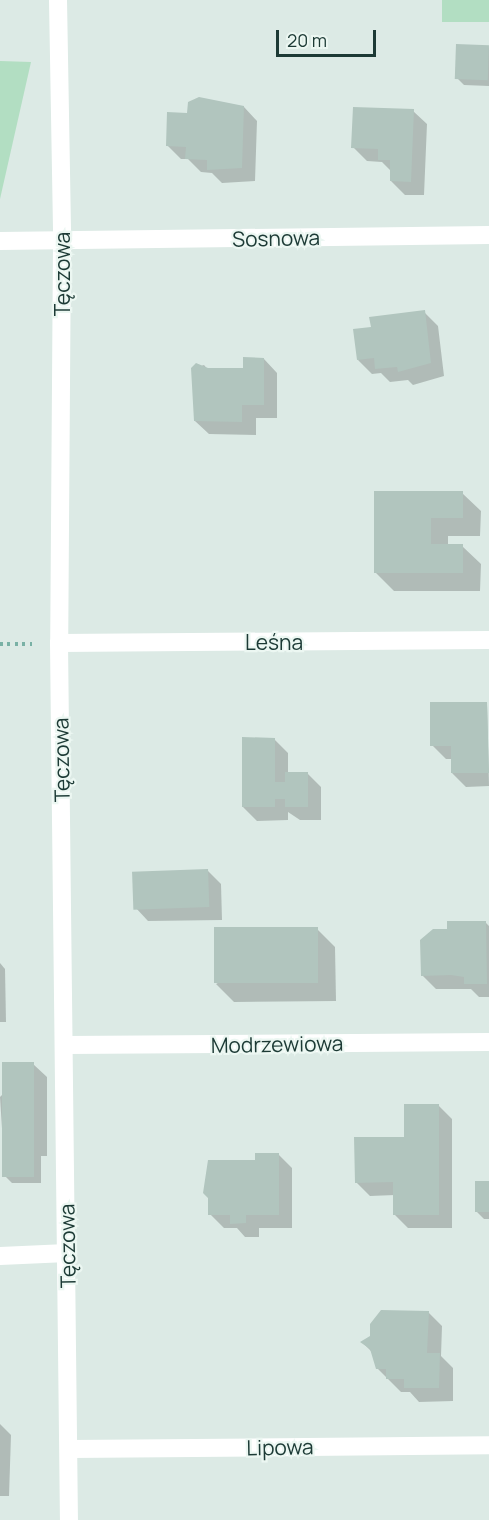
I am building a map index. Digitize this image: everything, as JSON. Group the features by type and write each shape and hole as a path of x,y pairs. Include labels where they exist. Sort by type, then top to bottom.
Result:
{"street":[{"name":"Tęczowa","path":"58,0 62,241 59,643 66,1046 69,1520"},
{"name":"Sosnowa","path":"0,241 489,236"},
{"name":"Leśna","path":"59,643 489,640"},
{"name":"Modrzewiowa","path":"66,1046 489,1042"},
{"path":"0,1256 67,1253"},
{"name":"Lipowa","path":"70,1449 489,1444"}],"path":[{"path":"0,644 59,643"}],"green space":[{"path":"442,0 489,0 489,22 442,22"},
{"path":"0,61 31,62 0,199"}],"building":[{"path":"456,44 489,45 488,80 455,79"},
{"path":"199,97 244,106 242,168 207,170 207,160 185,159 186,147 166,146 167,112 187,113 188,102"},
{"path":"353,107 414,109 411,182 390,181 390,160 378,160 378,149 351,148"},
{"path":"425,310 431,363 398,372 397,367 375,369 374,358 357,360 353,329 371,327 369,317"},
{"path":"243,357 264,358 264,405 242,405 242,422 194,421 191,368 196,363 208,368 243,368"},
{"path":"374,491 463,491 463,518 431,518 431,544 463,544 463,573 374,573"},
{"path":"430,702 487,702 489,773 451,773 451,746 430,746"},
{"path":"242,737 275,738 275,782 285,782 285,772 308,772 308,807 285,807 285,799 275,799 275,807 242,807"},
{"path":"208,869 209,907 133,910 132,872"},
{"path":"447,921 486,921 487,984 464,984 464,977 451,975 421,976 420,940 433,929 447,929"},
{"path":"214,927 318,927 318,983 214,983"},
{"path":"2,1062 34,1062 34,1177 2,1177"},
{"path":"404,1104 439,1104 439,1215 393,1215 393,1182 355,1183 354,1137 404,1137"},
{"path":"255,1153 279,1153 279,1215 246,1215 246,1223 230,1224 230,1215 208,1215 208,1198 203,1193 208,1160 255,1160"},
{"path":"475,1181 489,1181 489,1212 475,1212"},
{"path":"381,1310 429,1311 427,1353 440,1353 439,1388 404,1388 404,1379 386,1379 386,1369 376,1369 370,1349 360,1342 370,1336 370,1324"}]}
